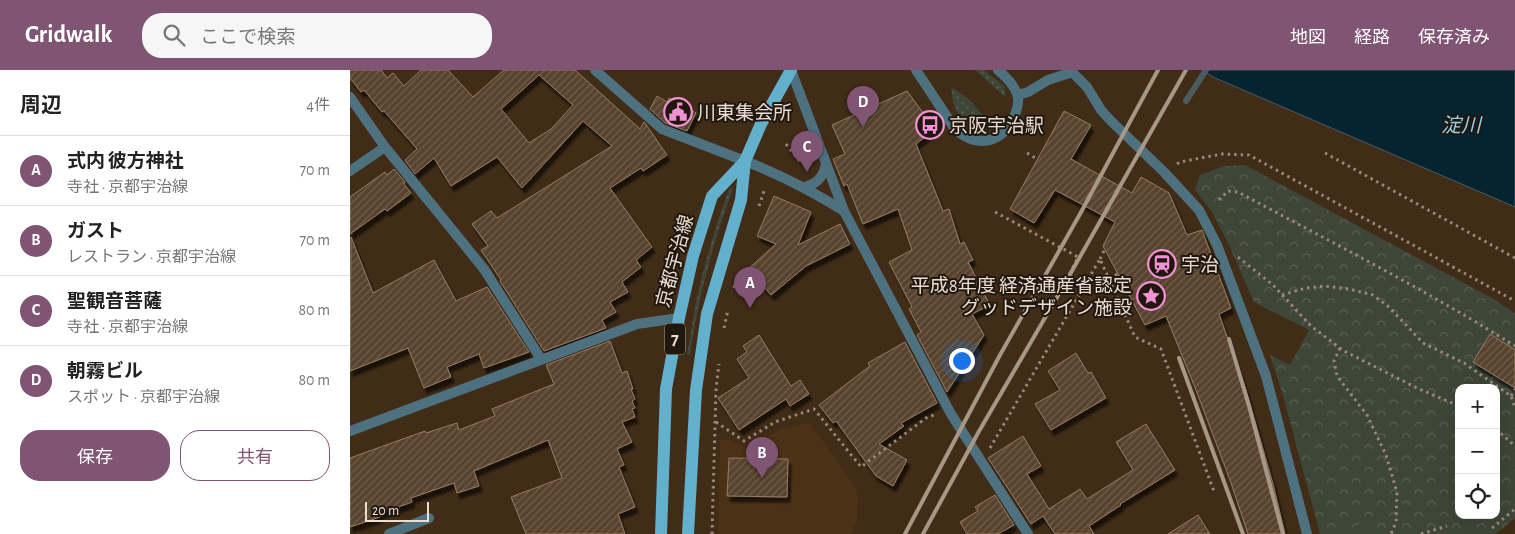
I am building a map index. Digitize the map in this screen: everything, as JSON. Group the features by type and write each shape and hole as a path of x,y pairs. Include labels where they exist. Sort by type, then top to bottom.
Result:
{"main road":[{"name":"京都宇治線","path":"688,534 696,390 706,324 727,243 741,200 745,161 761,124 791,70"},
{"name":"京都宇治線","path":"661,534 666,389 692,256 712,196 745,161"}],"street":[{"path":"595,70 662,129 772,171 805,187 844,210"},
{"path":"791,70 844,210 948,408 1028,534"},
{"path":"916,70 955,129 962,135 978,141 996,138 1005,132 1012,123 1016,113 1018,95 1004,75 998,70"},
{"path":"1018,95 1071,71 1087,87 1101,110 1111,121 1164,172 1199,210 1217,244 1266,376 1307,534"},
{"path":"350,97 385,147 484,269 541,359"},
{"path":"350,172 385,147"},
{"path":"805,187 818,182 822,177 826,164"},
{"path":"350,431 637,324 679,318"},
{"path":"389,534 429,518"}],"path":[{"path":"786,144 802,164"},
{"path":"1027,153 1037,159"},
{"path":"1325,153 1515,258"},
{"path":"1164,172 1180,162 1222,154 1249,155 1515,301"},
{"path":"758,209 765,188"},
{"path":"1219,200 1228,191 1238,192 1417,288 1515,346"},
{"path":"995,212 1078,257 1068,277 1084,286"},
{"path":"1217,244 1244,261 1273,285 1311,326 1340,348 1402,381 1455,404"},
{"path":"982,462 1105,249"},
{"path":"1100,259 1135,337 1161,349 1214,494"},
{"path":"1109,278 1118,274"},
{"path":"735,277 733,286 750,293"},
{"path":"1282,295 1306,288 1325,286 1349,288 1373,295 1389,307 1423,343 1464,362 1511,396 1515,408"},
{"path":"723,333 729,305"},
{"path":"1340,348 1334,361 1337,376 1367,415 1386,455 1397,492 1396,522 1391,534"},
{"path":"712,534 716,389 719,361"},
{"path":"1511,396 1515,389"},
{"path":"715,422 744,441 775,422 814,409 861,467 926,418 948,408"},
{"path":"1500,433 1515,446"},
{"path":"1492,528 1515,509"},
{"path":"1422,534 1446,526"}],"shaded area":[{"path":"810,423 858,491 857,521 851,534 718,534 720,439 731,441 748,449 780,429"}],"green space":[{"path":"975,70 984,70 1004,86 1006,95 1004,96"},
{"path":"953,88 970,100 988,122 973,123 959,115 954,104 951,89"},
{"path":"1245,165 1492,298 1515,313 1515,518 1496,534 1320,534 1270,355 1290,365 1309,330 1254,302 1212,212 1195,190 1200,175 1224,166"},
{"path":"731,187 733,189 719,230 702,292 690,355 687,355 703,272 717,223"},
{"path":"1363,524 1368,527 1372,534 1349,534 1354,527"}],"water":[{"name":"淀川","path":"1202,70 1515,70 1515,207 1213,77"}],"building":[{"path":"350,70 381,70 387,78 393,73 404,86 421,70 448,70 473,97 504,70 575,70 640,129 644,122 667,155 643,171 641,168 610,188 652,247 636,260 641,267 622,282 628,292 610,302 616,312 602,320 606,328 544,351 481,250 488,246 472,224 491,211 497,218 612,146 583,121 522,188 497,157 451,186 434,158 415,174 405,160 417,149 384,111 382,112 364,90 361,92 350,78","holes":["539,75 573,105 551,129 529,143 501,109"]},
{"path":"907,91 935,129 916,144 943,211 949,209 960,244 964,242 973,260 968,262 990,305 972,314 984,335 947,392 917,335 921,332 909,309 912,307 889,262 912,250 898,209 863,224 847,184 844,186 833,159 845,154 832,125"},
{"name":"川東集会所","path":"657,96 667,102 669,98 696,113 687,131 665,123 650,109"},
{"path":"1064,111 1091,125 1071,159 1132,193 1141,177 1169,193 1187,235 1202,230 1231,308 1219,314 1245,387 1273,484 1285,534 1248,534 1230,480 1166,316 1145,325 1103,246 1115,222 1055,190 1034,223 1010,209"},
{"path":"394,169 411,193 387,211 385,209 350,234 350,197 385,172 387,175"},
{"path":"774,196 811,212 798,245 840,224 850,244 806,266 771,295 748,269 776,244 757,236"},
{"path":"351,237 373,293 434,260 456,301 487,287 529,352 484,368 479,354 447,367 451,377 424,388 408,348 350,371"},
{"path":"1490,334 1515,350 1515,388 1473,362"},
{"path":"759,335 791,386 800,380 809,394 790,406 786,399 739,430 718,398 749,378 737,359 747,352 743,346"},
{"path":"610,341 622,373 627,371 635,399 632,401 635,408 632,409 635,417 622,422 632,442 617,449 624,465 619,467 635,507 618,514 625,534 526,534 511,497 562,478 548,440 474,471 479,486 457,493 454,483 411,498 412,502 379,514 380,517 350,527 350,458 425,431 426,433 457,423 459,430 495,416 492,409 554,384 546,365"},
{"path":"905,342 937,403 901,423 904,426 879,444 907,460 893,486 876,476 836,421 833,423 819,405 870,366 868,363"},
{"path":"1076,353 1088,373 1091,372 1106,398 1051,430 1035,404 1060,390 1048,371"},
{"path":"1146,424 1175,470 1120,504 1089,526 1094,534 1055,534 1043,516 1031,524 988,458 1023,436 1041,466 1027,474 1049,509 1080,489 1087,499 1133,470 1116,442"},
{"path":"729,458 788,459 787,497 727,496"},
{"path":"995,495 1014,525 998,534 967,534 960,522 978,511 975,507"},
{"path":"1198,515 1210,534 1168,534"}],"waterway":[{"path":"1186,101 1206,70"}],"railway":[{"path":"905,534 1000,355 1080,214 1158,70"},
{"path":"923,534 978,433 1186,70"},
{"path":"1229,339 1283,534"},
{"path":"1179,358 1243,534"}],"place":[{"name":"川東集会所","path":"678,112"},
{"name":"京阪宇治駅","path":"930,125"},
{"name":"朝霧ビル","path":"863,127"},
{"name":"聖観音菩薩","path":"807,172"},
{"name":"宇治","path":"1162,264"},
{"name":"平成8年度 経済通産省認定 グッドデザイン施設","path":"1151,296"},
{"name":"式内 彼方神社","path":"750,308"},
{"name":"ガスト","path":"762,478"}]}
